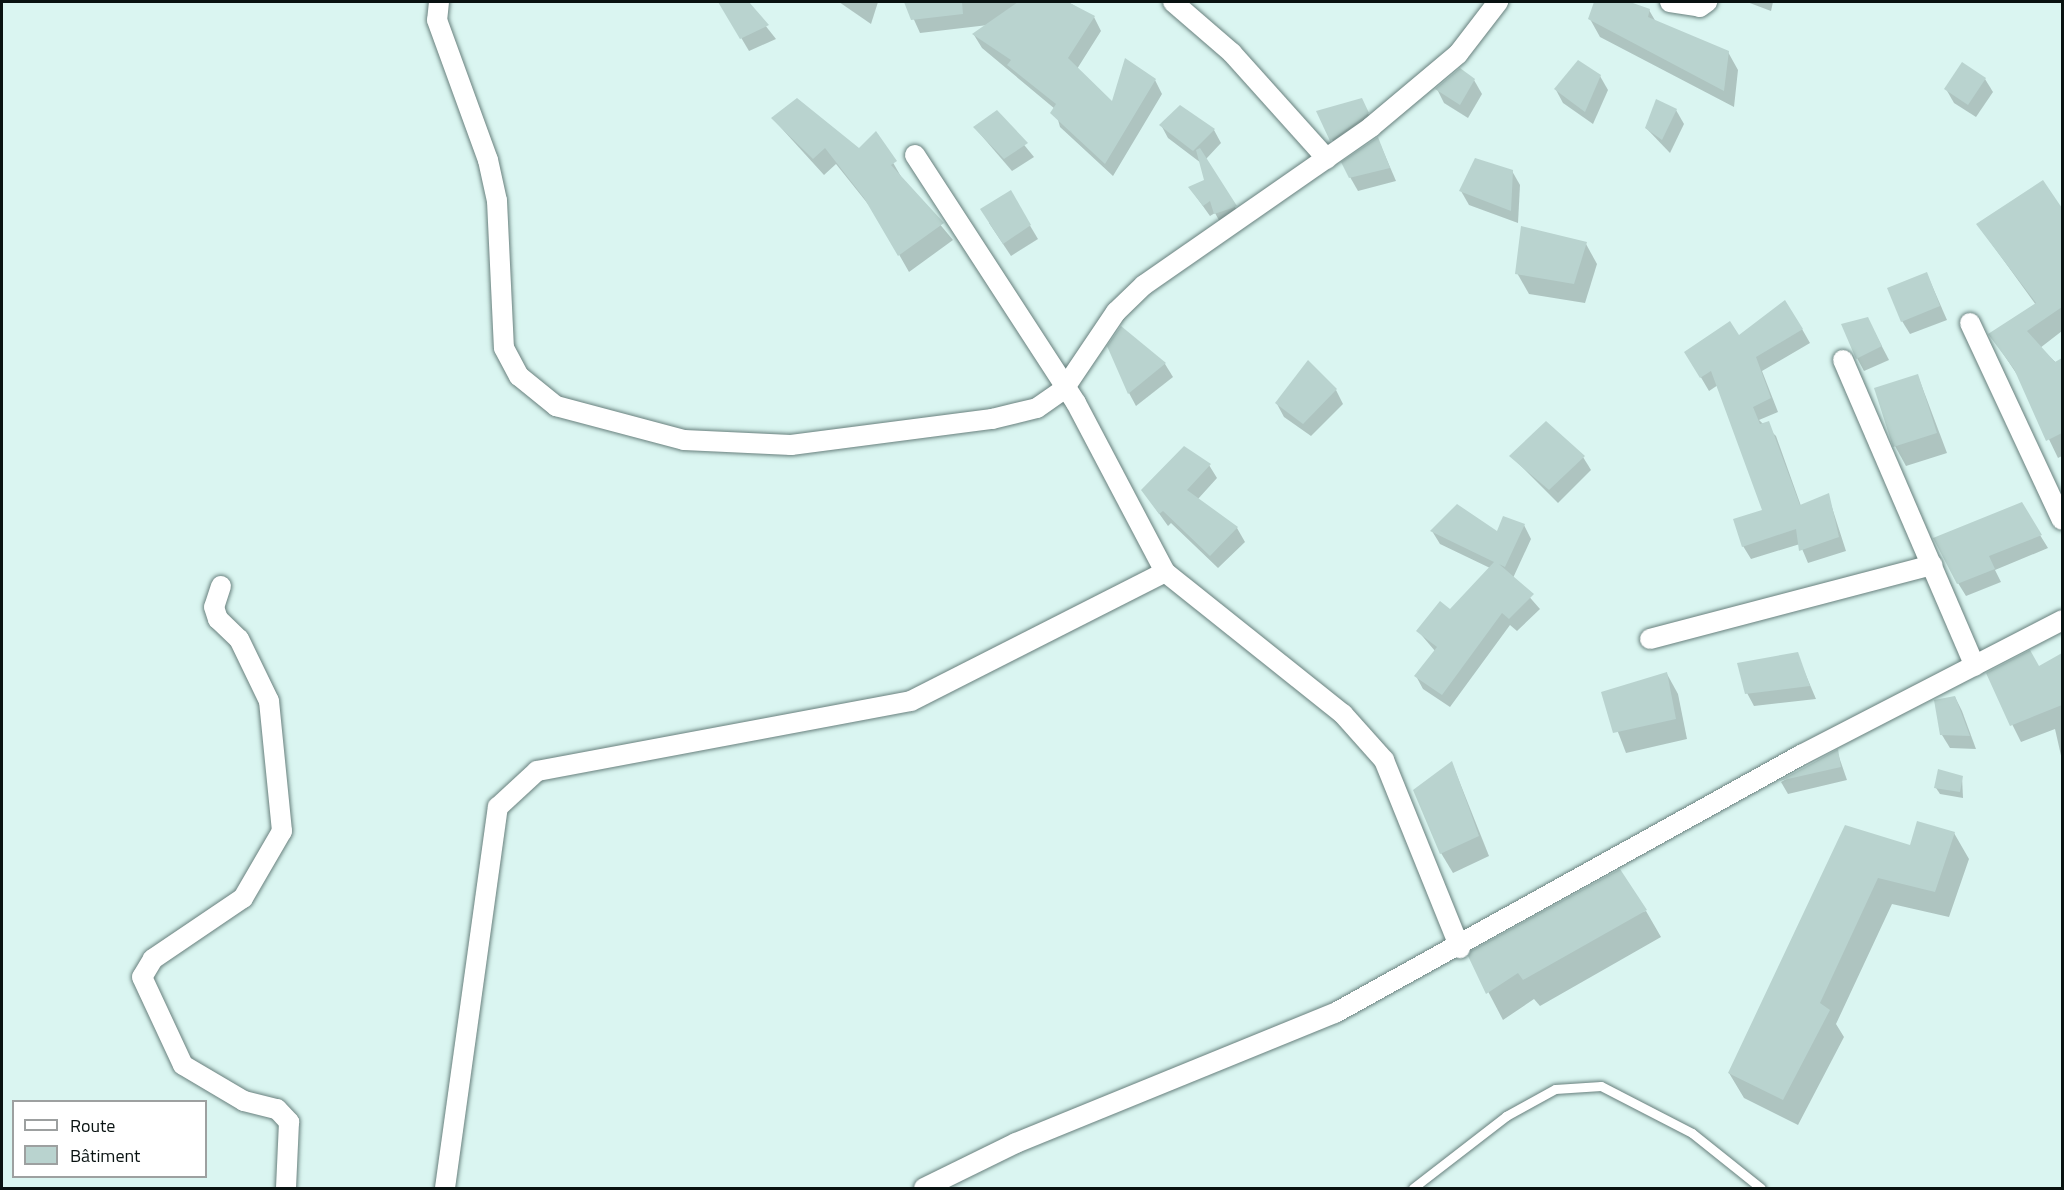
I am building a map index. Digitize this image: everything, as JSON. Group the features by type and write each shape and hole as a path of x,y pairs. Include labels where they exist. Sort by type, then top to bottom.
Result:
{"street":[{"path":"439,2 437,20 488,160 497,201 504,348 519,376 556,406 684,440 791,445 992,419 1037,408 1064,389 1116,312 1144,285 1327,159 1458,54 1498,2"},
{"path":"1173,2 1232,53 1327,159"},
{"path":"1670,2 1700,7 1707,2"},
{"path":"915,156 1064,389 1165,572 1363,733 1384,760 1413,823 1460,948"},
{"path":"1970,323 2062,520"},
{"path":"1843,360 1975,666"},
{"path":"1650,639 1932,565"},
{"path":"445,1188 498,807 537,771 911,701 1165,572"},
{"path":"221,586 214,607 218,619 239,639 268,701 282,831 243,898 153,959 142,977 183,1065 244,1101 277,1109 289,1122 286,1188"},
{"path":"924,1188 1016,1143 1335,1013 1460,948 1801,755 2062,620"}],"lane":[{"path":"1413,1188 1506,1116 1555,1089 1601,1086 1692,1133 1761,1188"}],"building":[{"path":"718,2 749,2 769,25 740,39"},
{"path":"904,2 962,2 963,14 911,20"},
{"path":"1018,2 1068,2 1095,16 1068,58 1112,101 1125,58 1156,79 1105,164 1050,113 1056,104 1007,65 1011,60 972,34"},
{"path":"1594,2 1630,2 1650,9 1648,17 1729,51 1724,91 1588,19"},
{"path":"1578,60 1601,75 1585,112 1554,89"},
{"path":"1962,62 1986,78 1968,105 1944,89"},
{"path":"1460,68 1475,79 1460,105 1435,89"},
{"path":"797,98 859,148 876,131 897,161 891,165 944,223 898,256 864,198 825,148 813,159 771,118"},
{"path":"1362,98 1369,113 1330,141 1316,111"},
{"path":"1656,99 1677,109 1662,140 1645,128"},
{"path":"1180,105 1215,129 1193,151 1159,125"},
{"path":"997,110 1028,143 1004,159 973,127"},
{"path":"1378,137 1390,168 1349,178 1341,162"},
{"path":"1200,148 1237,206 1214,214 1210,201 1203,206 1188,187 1204,180 1196,150"},
{"path":"1475,158 1513,170 1511,211 1459,191"},
{"path":"2043,180 2062,208 2062,307 2027,331 2055,362 2062,358 2062,433 2046,441 2014,369 1988,334 2036,303 1976,224"},
{"path":"1011,190 1031,225 1003,244 980,209"},
{"path":"1521,226 1587,242 1574,284 1515,274"},
{"path":"1927,272 1940,306 1901,322 1887,288"},
{"path":"1785,300 1803,329 1756,357 1771,398 1753,407 1760,424 1769,421 1800,505 1829,493 1839,537 1799,551 1796,529 1742,547 1733,519 1762,510 1711,371 1700,378 1684,352 1730,321 1739,335"},
{"path":"1868,317 1882,346 1856,359 1841,324"},
{"path":"1121,326 1166,363 1128,394 1107,346"},
{"path":"1308,360 1337,389 1303,424 1275,403"},
{"path":"1918,374 1937,433 1893,447 1874,388"},
{"path":"1546,421 1585,456 1549,490 1509,456"},
{"path":"1184,446 1211,464 1187,490 1238,527 1210,556 1163,511 1159,514 1141,490"},
{"path":"2022,502 2042,535 1989,556 1995,569 1957,584 1933,538"},
{"path":"1457,504 1497,531 1503,516 1525,524 1505,567 1499,564 1534,594 1509,619 1502,613 1442,695 1414,676 1437,647 1416,631 1440,601 1450,609 1494,562 1430,531"},
{"path":"2030,650 2039,666 2062,653 2062,705 2010,726 1986,673"},
{"path":"1798,652 1810,686 1745,694 1737,663"},
{"path":"1667,672 1676,719 1613,733 1601,692"},
{"path":"1955,696 1970,736 1940,735 1934,700"},
{"path":"1838,749 1841,767 1779,781 1807,766"},
{"path":"1452,761 1479,836 1440,854 1413,790"},
{"path":"1938,769 1963,776 1960,792 1934,788"},
{"path":"1917,821 1955,832 1935,892 1878,878 1820,1003 1830,1010 1783,1100 1728,1073 1845,825 1910,845"},
{"path":"1620,869 1647,910 1523,980 1518,973 1486,994 1468,956 1471,951"}]}
